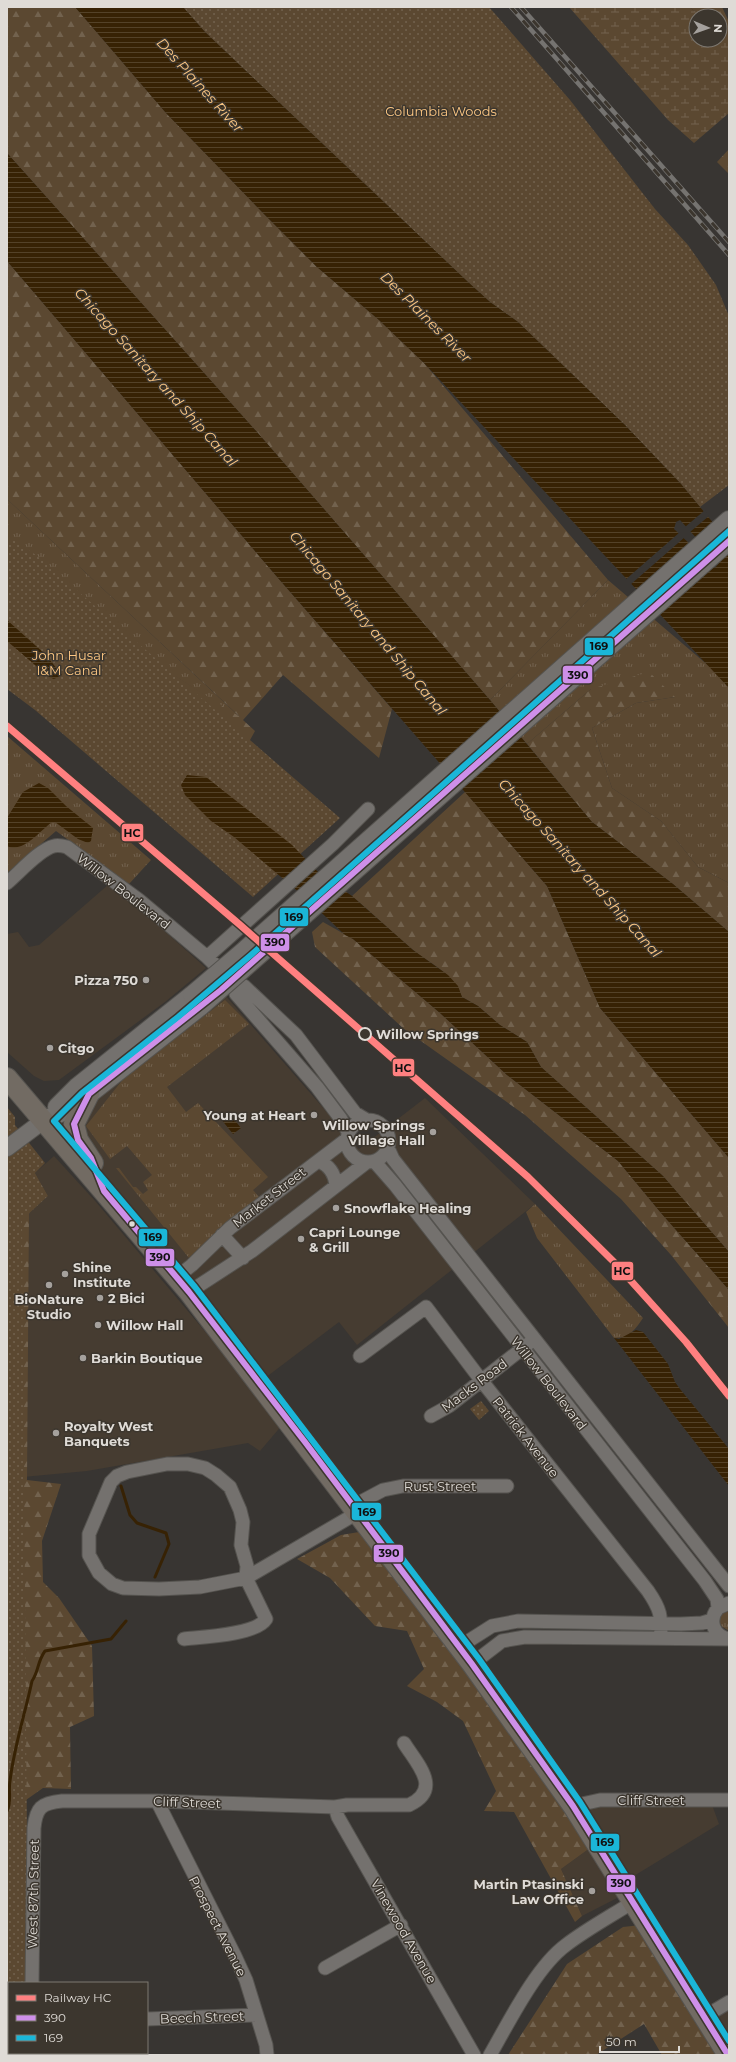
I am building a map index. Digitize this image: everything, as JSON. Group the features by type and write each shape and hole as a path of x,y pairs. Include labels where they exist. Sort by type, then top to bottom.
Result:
{"main road":[{"path":"43,1121 78,1087 197,1001 729,520"},
{"path":"43,1121 73,1107 89,1094 729,540"},
{"path":"7,1078 189,1292 472,1664 573,1806 728,2055"},
{"path":"89,1094 74,1124 78,1140 90,1158 104,1191"}],"street":[{"path":"207,957 345,833 368,808"},
{"name":"Willow Boulevard","path":"7,883 45,851 54,846 67,847 139,900 207,957 234,984 236,994 317,1087 341,1119 348,1136"},
{"name":"Willow Boulevard","path":"234,984 244,986 296,1035 355,1113 365,1119"},
{"path":"189,1292 243,1258 370,1161 385,1154 388,1148 388,1134 385,1127 379,1122 365,1119 358,1122 348,1136 350,1152 360,1161 370,1161"},
{"path":"7,1148 43,1121"},
{"name":"Market Street","path":"177,1277 192,1265 230,1228 318,1161 348,1136"},
{"name":"Willow Boulevard","path":"388,1148 393,1159 729,1586"},
{"name":"Market Street","path":"318,1161 324,1163 331,1170 336,1186"},
{"name":"Willow Boulevard","path":"370,1161 395,1185 705,1581 717,1599 724,1605"},
{"name":"Market Street","path":"222,1235 243,1258"},
{"name":"Patrick Avenue","path":"360,1356 426,1307 481,1380 648,1591 657,1604 661,1615 661,1638"},
{"name":"Macks Road","path":"431,1416 449,1406 534,1339"},
{"name":"Rust Street","path":"246,1578 247,1566 241,1545 243,1522 240,1510 230,1487 216,1475 204,1468 188,1464 167,1464 127,1472 117,1476 110,1482 92,1524 88,1544 93,1564 99,1573 112,1584 123,1588 184,1588 219,1585 246,1578 383,1490 403,1486 507,1486"},
{"path":"184,1639 237,1633 264,1623 266,1619 246,1578"},
{"path":"459,1647 492,1626 518,1621 702,1623 712,1620 724,1605"},
{"path":"712,1620 713,1626 719,1635 729,1639"},
{"path":"472,1664 492,1647 512,1638 729,1639"},
{"name":"Cliff Street","path":"41,1807 52,1802 62,1801 156,1801 335,1807 347,1805 409,1804 418,1800 424,1793 426,1785 424,1775 404,1743"},
{"name":"Cliff Street","path":"573,1806 600,1800 729,1800"},
{"name":"Prospect Avenue","path":"156,1801 246,1980 268,2055"},
{"name":"West 87th Street","path":"32,1982 34,1828 37,1811 41,1807"},
{"name":"Vinewood Avenue","path":"335,1807 338,1817 474,2055"},
{"path":"490,2055 532,1985 549,1962 565,1945 633,1902"},
{"path":"325,1968 401,1926"},
{"path":"704,2017 729,2002"},
{"name":"Beech Street","path":"148,2019 256,2015"}],"shaded area":[{"path":"109,884 206,968 165,1002 59,1080 44,1081 34,1076 7,1052 7,934 18,932 29,947 39,945"},
{"path":"224,994 359,1149 425,1098 535,1204 357,1345 339,1322 261,1381 50,1122"},
{"path":"54,1156 96,1202 283,1424 260,1451 248,1443 87,1471 23,1477 22,1220 48,1196 35,1173"},
{"path":"574,1801 711,1802 719,1824 624,1882 621,1896 582,1916 561,1869 590,1848"},
{"path":"729,1998 729,2050 706,2012"}],"green space":[{"path":"7,7 75,7 166,113 263,213 317,267 379,320 424,363 608,580 490,700 257,432 7,153"},
{"name":"Columbia Woods","path":"183,7 489,7 570,100 655,209 688,245 716,285 729,316 729,485 700,507 681,484 625,425 518,322 490,302 468,282 205,32"},
{"path":"569,7 689,7 690,8 688,8 688,48 728,48 728,34 729,35 729,113 694,143 668,120"},
{"path":"689,7 722,8 690,8"},
{"path":"728,20 729,22 729,35 728,34"},
{"path":"729,149 729,174 717,162"},
{"path":"7,261 392,709 379,758 283,675 243,720 255,731 245,749 144,656 240,717 7,499"},
{"path":"7,499 243,720 144,656 7,548"},
{"name":"John Husar I&M Canal","path":"7,539 13,543 13,540 36,555 340,818 253,897 35,710 7,689"},
{"path":"608,580 710,667 729,688 729,883 698,867 661,821 612,788 592,728 636,703 675,697 591,689 527,744 490,700"},
{"path":"649,672 675,697 636,703 592,728 612,788 661,821 698,867 729,883 729,932 673,884 592,822 527,744 591,689"},
{"path":"7,736 151,860 129,884 56,831 7,873"},
{"path":"465,792 547,886 600,1008 729,1158 729,1252 663,1176 541,1067 527,1042 500,1025 478,1006 462,997 453,981 447,975 412,949 352,896"},
{"path":"323,922 353,939 440,1013 507,1075 618,1161 661,1213 729,1290 729,1328 671,1255 621,1199 525,1115 404,1029 315,947 312,932"},
{"path":"225,1000 249,1024 167,1087 186,1112 198,1103 268,1177 253,1190 259,1197 189,1258 116,1168 119,1168 133,1187 136,1187 143,1194 148,1190 143,1182 152,1175 127,1146 110,1159 86,1126 124,1078"},
{"path":"7,1107 15,1117 15,1125 45,1163 35,1173 48,1196 22,1220 27,1843 25,1982 8,1982 8,2054 24,2054 7,2055"},
{"path":"7,1169 29,1209 27,1480 61,1484 42,1541 43,1582 59,1598 92,1646 94,1716 70,1727 71,1789 43,1788 16,1807 8,1982 7,2055"},
{"path":"535,1204 643,1318 627,1335 614,1338 537,1238 526,1212"},
{"path":"481,1401 489,1411 479,1420 470,1409"},
{"path":"365,1531 489,1695 590,1848 561,1869 582,1916 575,1922 514,1812 484,1811 496,1791 463,1721 437,1702 407,1686 424,1669 407,1631 375,1626 330,1578 297,1559 341,1535"},
{"path":"729,1608 729,1631 721,1626 720,1617 724,1611"},
{"path":"641,1925 724,2055 662,2055 644,2024 596,2055 508,2055 567,1964 623,1927"}],"water":[{"name":"Des Plaines River","path":"75,7 183,7 205,32 468,282 490,302 518,322 625,425 681,484 729,542 729,688 424,363 379,320 317,267 166,113","holes":["680,520 719,563 715,568 674,529 676,522"]},
{"name":"Chicago Sanitary and Ship Canal","path":"7,153 257,432 490,700 592,822 673,884 729,932 729,1158 600,1008 547,886 278,578 7,261"},
{"path":"7,620 45,654 62,675 54,679 49,677 7,641"},
{"path":"187,775 206,777 292,845 318,872 352,896 413,950 448,975 458,986 462,997 478,1006 500,1025 527,1042 541,1067 663,1176 729,1252 729,1290 661,1213 618,1161 507,1075 440,1013 353,939 345,935 307,899 234,837 211,821 185,795 181,785"},
{"path":"39,783 48,788 66,806 93,828 91,841 88,843 78,839 55,822 52,822 25,844 13,848 7,846 7,818 23,792"},
{"path":"229,1113 241,1128 233,1134 221,1119"},
{"path":"636,1330 643,1332 668,1364 675,1382 680,1389 729,1449 729,1486 614,1338 619,1339"}],"pier":[{"path":"705,510 709,516 690,532 685,527"},
{"path":"680,532 685,537 630,585 625,580"}],"waterway":[{"path":"121,1486 130,1515 137,1523 166,1533 169,1544 155,1577"},
{"path":"7,1811 12,1768 17,1743 32,1681 36,1674 42,1655 45,1651 111,1639 126,1621"}],"railway":[{"path":"511,7 729,255"},
{"path":"521,7 729,242"}],"rail line":[{"name":"HC","path":"7,726 239,924 528,1177 614,1262 686,1342 729,1396"}],"transit line":[{"name":"169","path":"729,531 251,955 178,1017 82,1093 54,1121 195,1287 479,1659 580,1802 729,2041"},
{"name":"390","path":"728,2055 573,1806 472,1664 305,1442 189,1292 104,1191 91,1158 78,1140 74,1124 89,1094 221,990 729,541"}],"place":[{"name":"Pizza 750","path":"146,980"},
{"name":"Willow Springs","path":"365,1034"},
{"name":"Citgo","path":"50,1048"},
{"name":"Young at Heart","path":"314,1115"},
{"name":"Willow Springs Village Hall","path":"433,1132"},
{"name":"Snowflake Healing","path":"336,1208"},
{"name":"Capri Lounge & Grill","path":"301,1239"},
{"name":"Shine Institute","path":"65,1274"},
{"name":"BioNature Studio","path":"49,1285"},
{"name":"2 Bici","path":"100,1298"},
{"name":"Willow Hall","path":"98,1325"},
{"name":"Barkin Boutique","path":"83,1358"},
{"name":"Royalty West Banquets","path":"56,1433"},
{"name":"Martin Ptasinski Law Office","path":"592,1891"}]}
